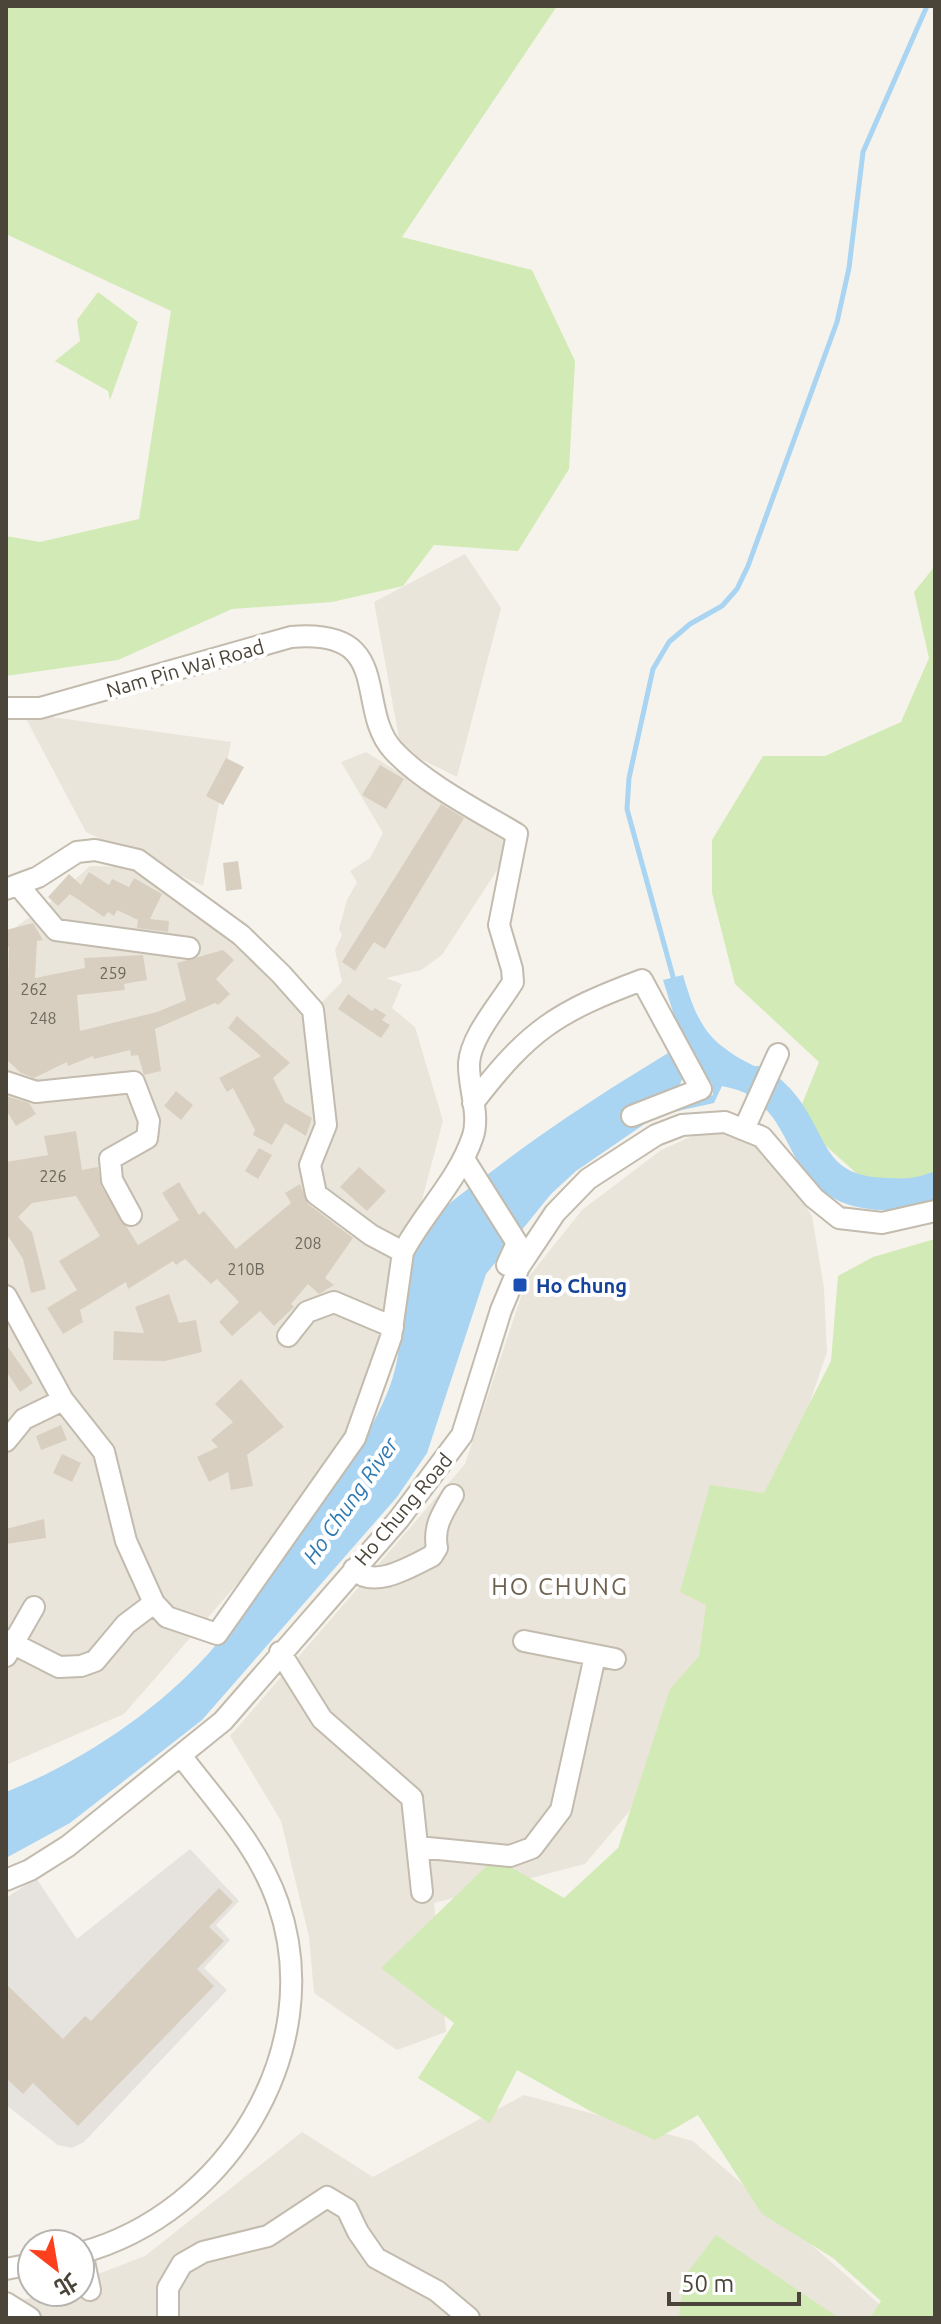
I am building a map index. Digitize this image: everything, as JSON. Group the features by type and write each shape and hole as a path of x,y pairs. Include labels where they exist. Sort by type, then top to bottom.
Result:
{"street":[{"name":"Nam Pin Wai Road","path":"6,708 40,708 291,637 315,635 336,642 360,657 371,684 384,736 394,751 453,795 517,834 499,925 513,982 472,1049 469,1064 473,1103"},
{"path":"189,948 56,930 12,887 38,877 77,852 95,850 138,860 241,935 313,1010 326,1125 310,1165 316,1194 371,1235 403,1252"},
{"path":"6,1296 63,1400 104,1452 126,1541 154,1603 167,1617 217,1634 355,1438 393,1327 403,1252 469,1166 474,1132 473,1103 507,1059 550,1021 642,980 701,1089 632,1116"},
{"path":"778,1054 748,1119 814,1198 839,1218 882,1223 935,1211"},
{"path":"6,1082 36,1092 134,1082 149,1121 147,1138 110,1159 112,1180 131,1215"},
{"name":"Ho Chung Road","path":"6,1880 30,1870 68,1846 182,1757 237,1707 280,1652 399,1519 462,1435 501,1310 528,1252 569,1194 656,1135 682,1125 748,1119"},
{"path":"469,1166 517,1243 488,1306 501,1310"},
{"path":"288,1336 307,1312 334,1302 393,1327"},
{"path":"6,1441 24,1419 63,1400"},
{"path":"354,1569 361,1578 375,1580 432,1556 437,1548 434,1533 453,1495"},
{"path":"34,1607 9,1647 59,1667 81,1666 95,1661 126,1624 154,1603"},
{"path":"418,1847 510,1856 532,1848 561,1810 605,1658 524,1641"},
{"path":"280,1652 322,1719 407,1790 412,1798 422,1892"},
{"path":"96,2246 149,2223 212,2173 259,2109 275,2076 288,2029 291,1963 285,1925 273,1888 245,1839 182,1757"},
{"path":"168,2318 168,2288 182,2264 203,2252 268,2236 327,2197 347,2209 376,2258 430,2286 469,2318"},
{"path":"6,2303 30,2318"}],"shaded area":[{"path":"465,554 501,608 457,777 401,749 374,602"},
{"path":"23,713 231,742 203,886 86,832"},
{"path":"366,752 514,844 442,955 421,970 386,978 402,984 392,1008 415,1027 443,1121 411,1241 339,1467 124,1714 6,1765 6,934 48,904 90,866 132,867 189,904 316,1008 342,982 335,950 342,935 339,929 347,900 357,882 350,871 370,858 383,833 341,762"},
{"path":"717,1125 768,1148 812,1216 824,1288 827,1352 698,1730 585,1864 434,1903 446,2032 397,2050 314,1993 309,1937 281,1821 230,1736 465,1464 527,1279 582,1210 661,1150"},
{"path":"190,1849 239,1901 216,1925 230,1940 204,1968 227,1990 84,2142 72,2148 58,2145 6,2105 6,1898 36,1878 77,1939"},
{"path":"524,2095 693,2141 895,2318 6,2318 6,2305 16,2302 16,2308 96,2308 96,2275 145,2256 302,2132 373,2177"}],"green space":[{"path":"6,6 557,6 402,237 532,270 575,361 569,469 518,551 434,545 403,586 332,602 232,609 118,660 6,676 6,536 40,542 139,519 171,311 6,234"},
{"path":"98,292 138,322 110,400 108,391 55,361 80,341 77,320"},
{"path":"935,566 935,1185 874,1189 796,1119 819,1062 735,984 712,893 712,840 763,756 825,756 901,722 929,658 914,592"},
{"path":"935,1239 935,2318 870,2318 881,2301 833,2258 762,2214 698,2115 655,2140 592,2112 517,2070 490,2123 418,2078 454,2023 381,1968 495,1858 564,1898 618,1848 670,1689 699,1656 706,1605 680,1592 710,1485 764,1493 831,1361 838,1276 873,1257"},
{"path":"716,2235 839,2318 679,2318 684,2277"}],"water":[{"path":"683,975 693,1005 708,1032 735,1055 770,1075 794,1106 781,1118 754,1097 722,1086 714,1103 664,1114 646,1123 576,1171 551,1194 486,1274 427,1453 397,1497 202,1720 70,1823 6,1858 6,1792 89,1751 141,1715 188,1675 247,1606 353,1456 391,1383 412,1260 418,1242 434,1218 532,1141 673,1050 684,1075 677,1091 698,1098 713,1095 712,1083 705,1080 677,1025 663,980"}],"building":[{"path":"226,758 244,767 223,805 206,796"},
{"path":"380,765 404,779 386,809 362,795"},
{"path":"441,804 464,818 385,949 374,942 355,971 342,962"},
{"path":"238,861 242,889 226,891 223,863"},
{"path":"89,872 109,885 112,879 129,887 134,878 162,894 150,919 169,921 168,932 137,928 138,920 117,910 114,916 108,912 104,917 70,894 58,906 48,897 69,874 81,885"},
{"path":"33,923 43,940 37,941 35,978 85,968 84,958 143,955 147,980 124,984 125,990 77,995 80,1031 157,1012 186,1000 177,963 223,950 234,960 216,979 230,994 218,1005 215,1003 155,1029 161,1071 144,1075 138,1055 131,1056 130,1050 94,1059 93,1056 68,1066 67,1062 34,1078 21,1073 6,1059 9,947 6,948 6,930"},
{"path":"348,994 372,1011 375,1008 386,1015 382,1020 390,1025 381,1038 338,1009"},
{"path":"237,1016 290,1063 273,1078 285,1102 312,1118 306,1136 285,1123 272,1145 253,1135 255,1130 233,1088 227,1092 219,1078 261,1056 228,1028"},
{"path":"176,1091 193,1105 181,1120 164,1106"},
{"path":"6,1096 29,1103 36,1114 16,1126 6,1110"},
{"path":"76,1131 82,1170 98,1167 101,1186 138,1245 179,1220 162,1193 179,1182 199,1215 204,1211 236,1249 291,1203 285,1193 300,1184 308,1204 353,1238 325,1278 334,1285 319,1294 308,1284 291,1304 294,1307 274,1326 260,1311 232,1336 219,1322 239,1302 217,1279 211,1284 185,1259 176,1265 173,1261 128,1289 126,1282 80,1310 83,1322 63,1334 47,1308 77,1290 59,1261 100,1236 76,1196 32,1203 18,1217 32,1232 46,1289 31,1293 23,1259 6,1233 6,1162 48,1155 44,1136"},
{"path":"259,1148 272,1155 258,1179 245,1171"},
{"path":"359,1167 386,1191 367,1211 340,1187"},
{"path":"169,1294 179,1323 196,1320 202,1352 165,1361 113,1360 114,1331 144,1333 135,1307"},
{"path":"6,1344 33,1383 20,1392 6,1371"},
{"path":"241,1379 284,1427 247,1455 253,1486 231,1490 228,1472 209,1482 197,1457 218,1447 211,1440 233,1422 215,1404"},
{"path":"61,1425 67,1440 41,1450 36,1436"},
{"path":"62,1454 81,1463 72,1482 53,1473"},
{"path":"44,1519 46,1538 6,1544 6,1529"},
{"path":"219,1888 233,1902 209,1927 224,1941 197,1969 214,1986 78,2126 33,2083 23,2094 6,2078 6,1984 63,2039 85,2016 91,2021"}],"waterway":[{"path":"675,984 627,809 629,778 653,669 669,642 690,624 722,606 737,589 748,566 837,322 849,268 863,152 927,6"},
{"name":"Ho Chung River","path":"757,1082 776,1097 821,1168 836,1181 857,1190 886,1194 911,1194 935,1188"}],"place":[{"name":"Ho Chung","path":"520,1285"}],"district":[{"name":"HO CHUNG","path":"560,1586"}]}
